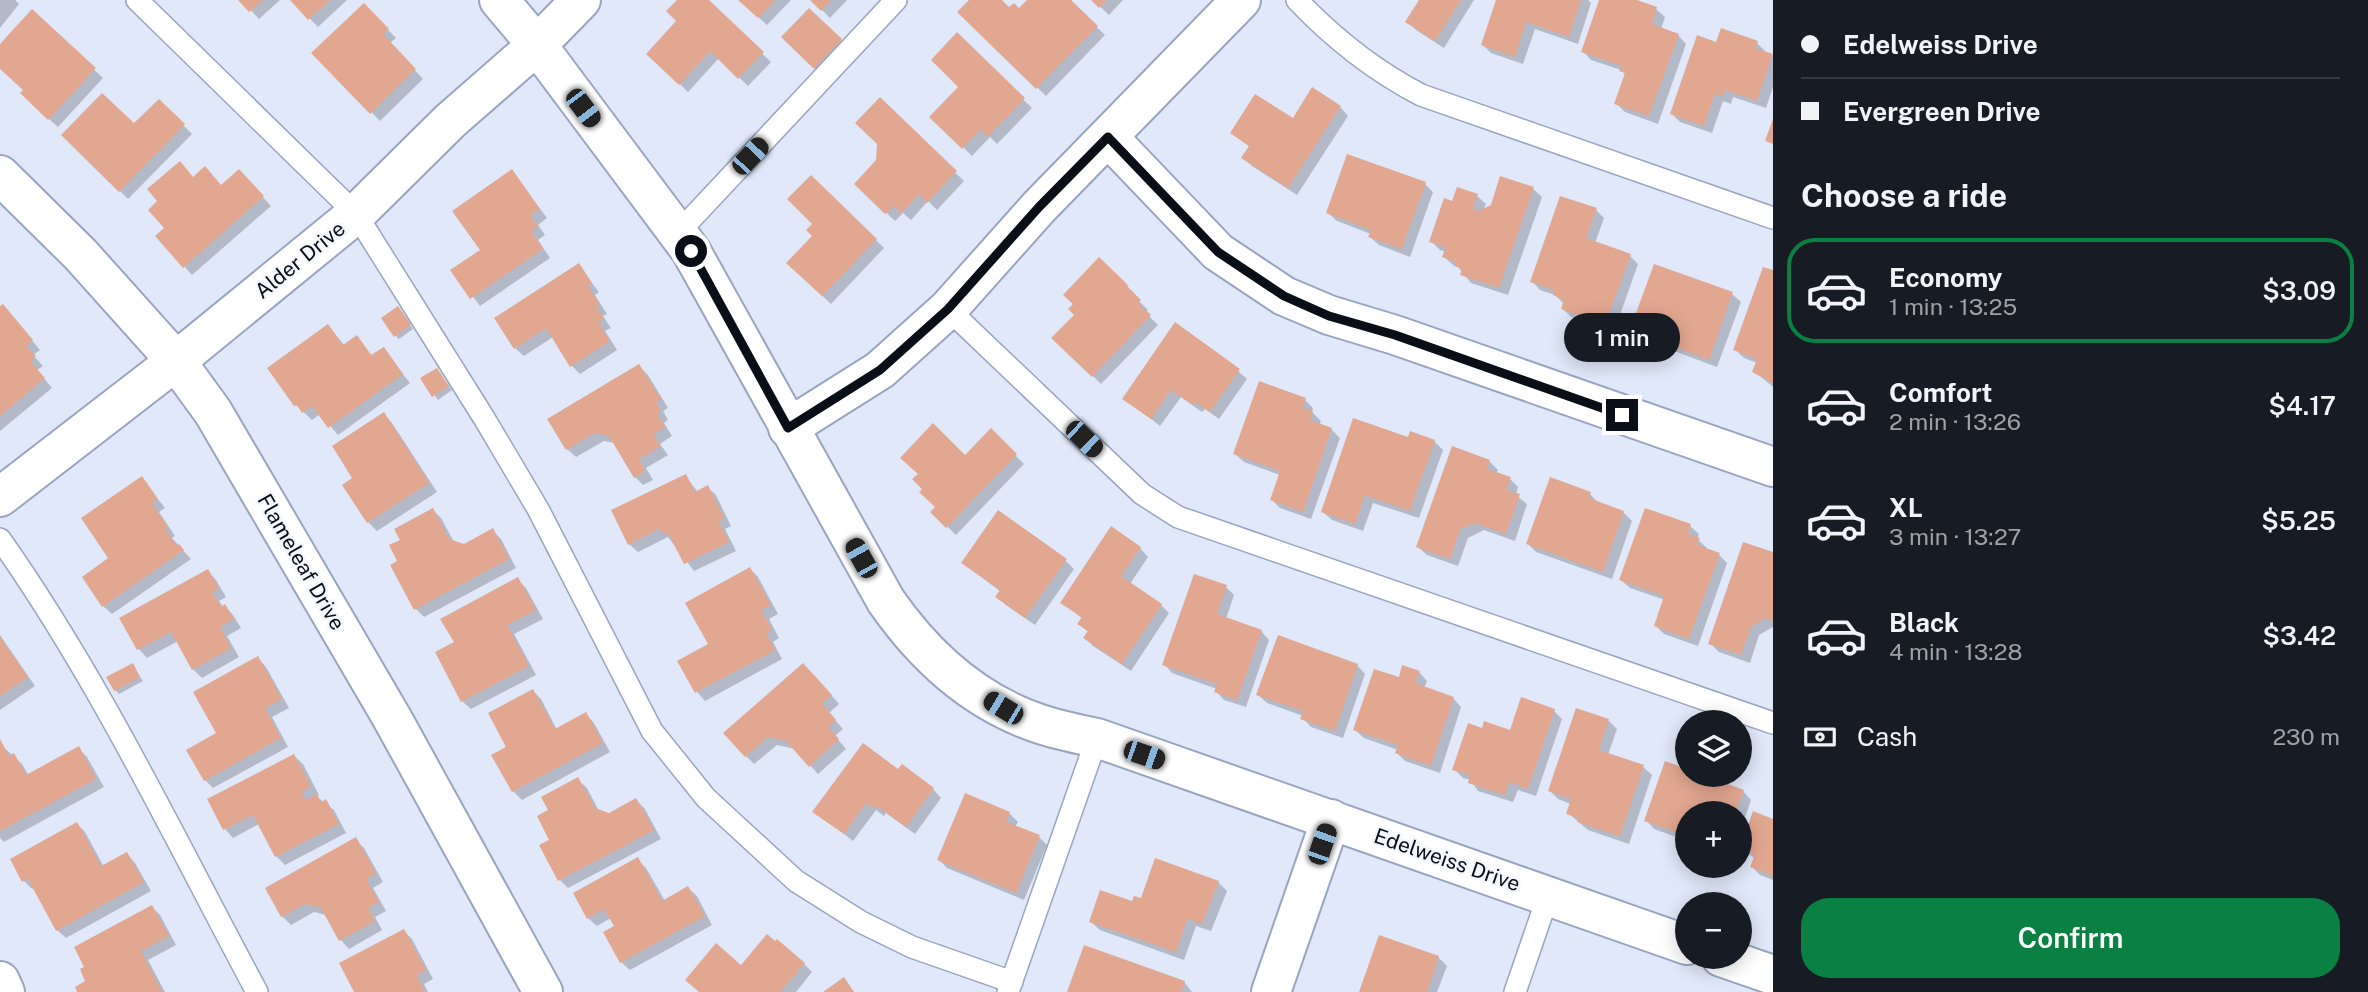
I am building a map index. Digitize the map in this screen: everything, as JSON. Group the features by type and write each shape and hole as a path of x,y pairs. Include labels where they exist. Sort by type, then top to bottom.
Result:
{"street":[{"name":"Edelweiss Drive","path":"499,0 537,45 691,251 886,601 909,634 937,663 1003,708 1040,724 1097,738 1675,941"},
{"name":"Alder Drive","path":"0,497 176,361 356,214 450,121 537,45 581,0"},
{"path":"788,428 880,370 948,309 1039,207 1241,0"},
{"path":"1108,137 1218,252 1284,296 1329,316 1395,335 1773,467"},
{"name":"Flameleaf Drive","path":"0,175 81,255 176,361 213,412 392,718 543,992"},
{"path":"1270,992 1331,820"},
{"path":"1752,968 1773,975"},
{"path":"0,981 5,992"}],"lane":[{"path":"137,0 356,214 538,509 652,731 706,798 796,881 861,922 912,947 1010,987 1097,738"},
{"path":"677,234 896,0"},
{"path":"1297,0 1351,52 1389,79 1421,94 1773,218"},
{"path":"948,309 1142,494 1178,517 1773,723"},
{"path":"0,539 38,593 112,719 257,992"},
{"path":"1515,992 1548,896"}],"building":[{"path":"238,0 263,0 249,12"},
{"path":"290,0 330,0 308,20"},
{"path":"677,0 709,0 764,52 738,79 710,51 679,85 646,54 676,21 666,11"},
{"path":"738,0 775,0 758,18"},
{"path":"810,0 831,0 821,11"},
{"path":"969,0 1002,0 1009,7 1014,3 1019,8 1027,0 1071,0 1098,26 1036,89 957,12"},
{"path":"1091,0 1107,0 1099,8"},
{"path":"1419,0 1461,0 1435,41 1405,22"},
{"path":"1496,0 1581,0 1569,37 1526,22 1515,57 1481,45"},
{"path":"1599,0 1637,0 1657,7 1652,24 1679,34 1649,116 1614,104 1625,73 1619,71 1622,66 1581,52"},
{"path":"364,3 389,29 383,34 416,69 370,114 311,53"},
{"path":"809,8 842,39 814,69 781,37"},
{"path":"32,9 96,68 48,120 20,93 23,90 0,69 0,44"},
{"path":"1721,28 1758,41 1755,48 1773,54 1757,101 1725,90 1723,96 1715,94 1704,126 1670,114 1697,35 1716,42"},
{"path":"957,32 1025,98 988,137 980,130 962,149 929,117 958,87 931,60"},
{"path":"1312,87 1341,106 1288,188 1241,158 1249,146 1230,133 1255,94 1293,118"},
{"path":"102,93 134,123 159,99 185,124 119,192 61,135"},
{"path":"880,97 957,171 927,203 919,194 901,213 894,206 885,214 854,184 876,160 877,144 855,123"},
{"path":"1773,119 1773,144 1765,141"},
{"path":"1347,154 1426,182 1402,249 1368,237 1371,230 1326,213"},
{"path":"180,161 193,177 205,166 221,185 239,169 264,196 183,268 155,236 164,228 148,210 157,201 147,189"},
{"path":"512,169 540,209 530,215 538,226 531,231 543,249 470,299 450,270 480,250 452,211"},
{"path":"811,175 877,239 822,296 786,263 812,236 806,230 812,224 787,199"},
{"path":"1500,176 1534,187 1499,288 1460,275 1462,268 1454,266 1456,262 1442,257 1446,247 1429,242 1444,198 1452,201 1457,187 1478,194 1473,209 1478,211 1491,205"},
{"path":"1560,196 1597,208 1586,238 1631,254 1605,325 1561,309 1564,300 1553,295 1554,290 1530,282"},
{"path":"1099,257 1128,285 1141,300 1138,303 1151,315 1092,377 1051,338 1074,315 1068,309 1073,304 1063,295"},
{"path":"579,263 592,283 588,286 600,305 596,307 604,319 598,322 610,341 570,367 546,328 514,349 494,318"},
{"path":"1654,264 1733,292 1709,360 1664,343 1666,336 1632,324"},
{"path":"1763,267 1773,270 1773,383 1752,372 1757,359 1733,350"},
{"path":"3,304 33,340 26,346 36,356 30,361 45,378 0,416 0,306"},
{"path":"398,306 411,324 394,337 381,318"},
{"path":"1175,322 1240,369 1210,412 1195,402 1193,405 1171,390 1151,419 1122,399"},
{"path":"328,324 343,345 357,335 371,355 384,347 403,374 328,428 312,406 302,413 297,405 294,406 267,368"},
{"path":"639,364 661,399 656,402 661,411 657,414 665,427 653,435 661,446 639,459 645,471 634,478 609,436 595,433 566,450 547,419"},
{"path":"437,368 449,386 432,397 420,378"},
{"path":"1259,381 1306,398 1302,408 1313,411 1310,420 1332,428 1303,512 1270,500 1280,471 1233,454"},
{"path":"384,412 429,483 367,523 342,485 352,478 332,446"},
{"path":"1353,418 1408,437 1410,431 1435,440 1410,511 1365,495 1355,524 1321,512"},
{"path":"933,423 965,455 991,428 1017,454 946,528 930,512 935,507 919,492 922,489 912,479 918,474 900,458"},
{"path":"1452,446 1490,460 1487,469 1511,477 1506,490 1520,494 1506,534 1475,523 1460,529 1450,559 1416,547"},
{"path":"686,474 695,492 708,485 724,518 718,521 729,542 684,564 668,533 663,535 660,528 628,545 611,510"},
{"path":"142,476 158,499 152,503 168,527 165,529 177,546 179,544 184,550 102,607 82,577 108,558 81,518"},
{"path":"1550,477 1591,492 1589,498 1624,511 1603,572 1526,544"},
{"path":"433,508 449,539 464,544 493,528 509,559 414,610 390,565 397,561 389,545 400,540 394,529"},
{"path":"1645,508 1691,524 1688,534 1700,538 1697,545 1720,553 1689,639 1654,626 1664,596 1619,580"},
{"path":"998,510 1067,559 1025,618 995,597 1000,590 961,563"},
{"path":"1111,526 1141,547 1121,576 1162,604 1122,664 1083,638 1088,631 1077,624 1082,617 1060,603"},
{"path":"1743,542 1773,552 1773,621 1766,618 1751,627 1741,655 1708,644"},
{"path":"750,567 771,605 761,610 772,630 766,633 775,650 695,693 677,661 708,644 685,603"},
{"path":"208,569 219,588 212,592 221,607 225,604 234,619 220,627 231,648 192,670 171,632 137,650 119,618"},
{"path":"1194,574 1227,585 1217,614 1262,630 1237,700 1214,692 1217,684 1162,665"},
{"path":"518,577 536,610 507,625 529,666 461,702 435,652 454,642 440,619"},
{"path":"1278,635 1358,664 1335,731 1300,719 1303,711 1256,695"},
{"path":"0,637 28,677 0,696"},
{"path":"258,656 282,699 265,708 281,738 204,781 186,750 216,733 193,692"},
{"path":"133,663 140,677 114,691 106,677"},
{"path":"803,663 832,695 822,703 836,720 828,727 839,739 809,767 786,741 768,737 745,757 723,733"},
{"path":"1402,665 1420,671 1415,683 1454,697 1431,766 1395,753 1398,745 1353,730 1374,669 1399,677"},
{"path":"533,689 555,729 586,712 603,743 512,792 491,755 506,747 488,713"},
{"path":"1521,697 1555,709 1528,789 1509,782 1505,795 1468,783 1470,775 1452,770 1468,723 1482,728 1484,721 1510,730"},
{"path":"1576,708 1609,719 1599,750 1644,765 1620,836 1577,822 1579,818 1566,814 1571,799 1548,791"},
{"path":"0,739 9,756 14,753 26,775 79,746 96,779 0,831"},
{"path":"863,743 898,769 902,764 934,788 906,827 877,806 874,809 866,803 844,834 812,812"},
{"path":"294,754 311,786 301,792 306,800 317,794 321,803 326,799 339,824 275,857 253,815 223,830 207,799"},
{"path":"1665,761 1675,765 1675,787 1736,787 1744,790 1740,801 1675,801 1675,832 1644,821"},
{"path":"578,777 595,808 609,813 636,798 654,830 558,881 539,845 549,840 537,816 548,810 541,797"},
{"path":"965,793 1010,812 1006,822 1040,835 1016,893 937,860"},
{"path":"1753,811 1773,819 1773,876 1752,868 1755,855 1752,854"},
{"path":"77,822 101,866 127,852 144,882 56,931 28,879 22,882 10,859"},
{"path":"356,837 376,873 366,879 379,902 368,908 375,921 339,941 321,908 305,904 281,917 265,888"},
{"path":"638,857 662,901 688,886 705,916 620,963 603,932 614,926 604,909 587,919 573,893"},
{"path":"1155,858 1219,881 1202,924 1187,919 1176,952 1089,922 1100,890 1132,901 1134,896 1141,898"},
{"path":"152,905 169,936 141,951 162,992 77,992 75,987 85,981 80,969 84,967 74,947"},
{"path":"404,929 426,970 417,975 424,990 354,992 339,963"},
{"path":"767,934 805,963 780,992 699,992 685,980 716,943 741,965"},
{"path":"1379,935 1439,956 1427,992 1359,992"},
{"path":"1084,945 1185,981 1181,992 1067,992"},
{"path":"844,977 854,992 823,992"}],"route":[{"path":"691,251 788,428 880,370 948,309 1039,207 1108,137 1218,252 1284,296 1329,316 1395,335 1622,415"}]}
